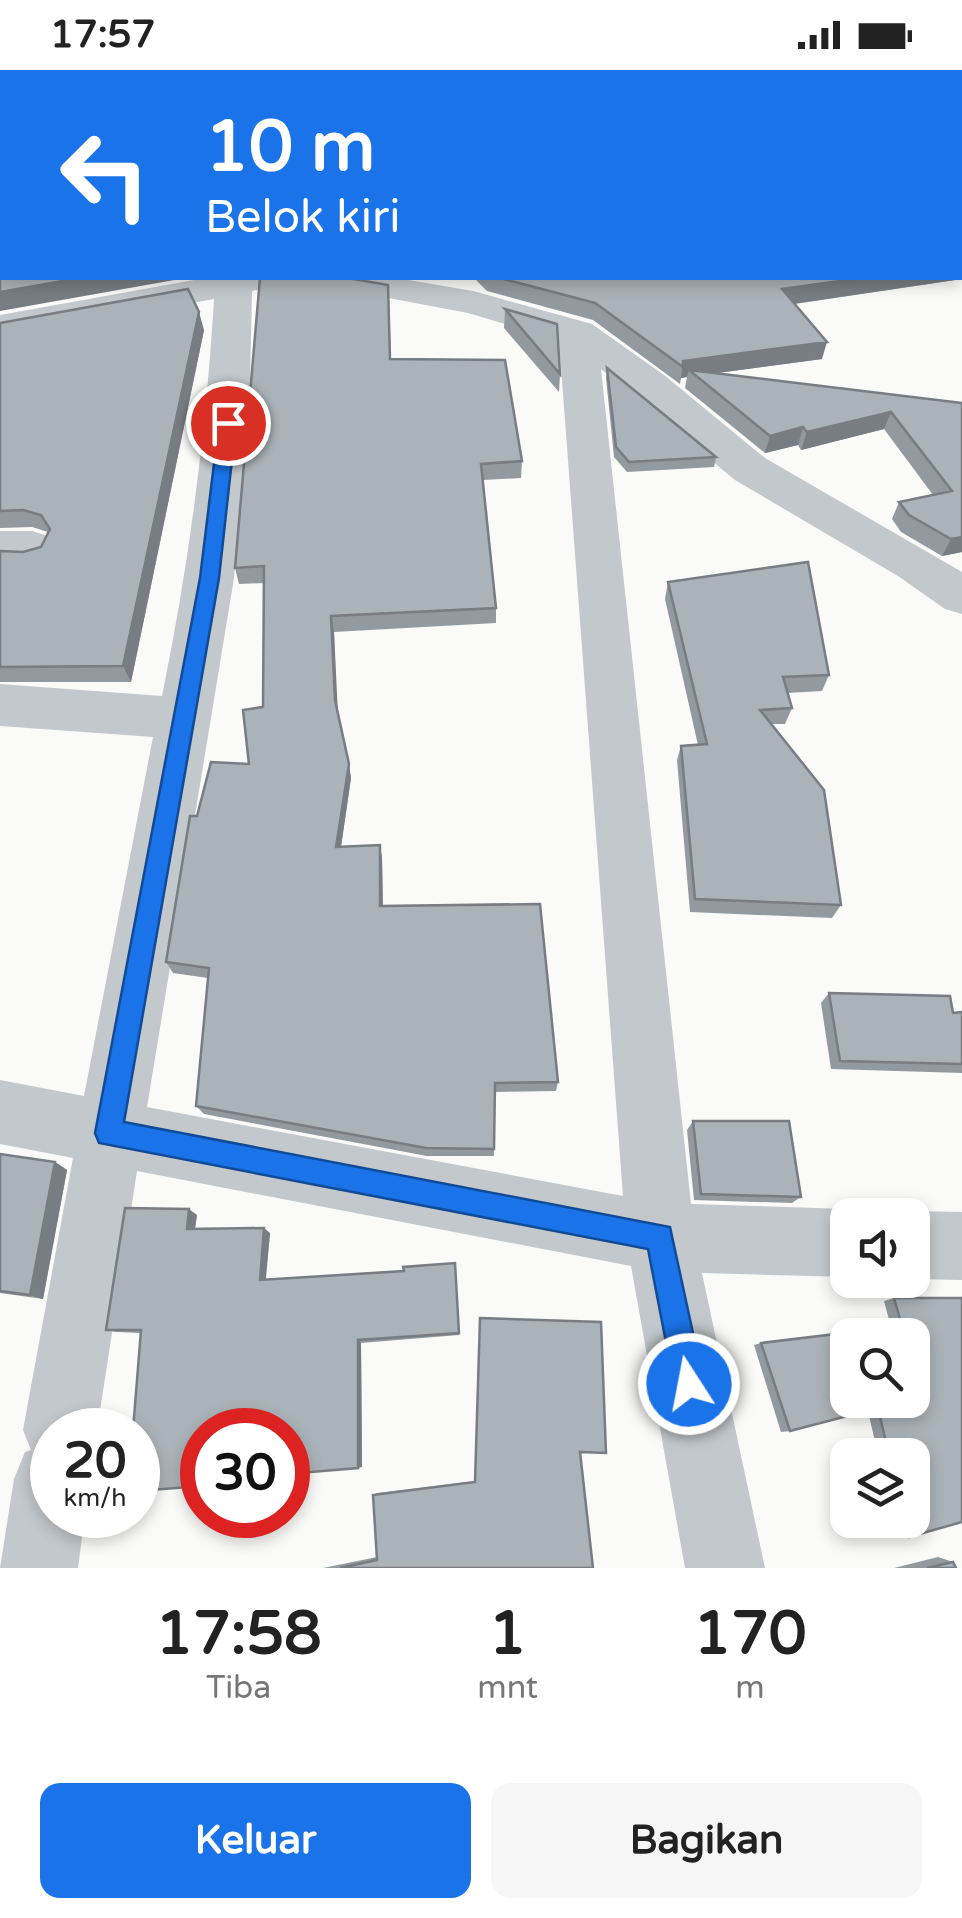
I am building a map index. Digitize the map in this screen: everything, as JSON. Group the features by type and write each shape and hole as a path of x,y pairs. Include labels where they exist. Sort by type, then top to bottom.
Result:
{"street":[{"path":"0,327 244,280 214,539 108,1133 64,1408"},
{"path":"349,280 473,302 578,333 650,384 750,469 915,564 962,596"},
{"path":"578,333 660,1237 725,1568"},
{"path":"0,705 184,719"},
{"path":"0,1112 660,1237 830,1242"},
{"path":"930,1245 962,1246"},
{"path":"38,1568 43,1538"}],"building":[{"path":"0,280 69,280 0,292"},
{"path":"260,280 359,280 388,285 390,359 505,360 522,461 481,464 496,608 331,616 335,700 349,764 336,847 380,845 380,906 540,904 558,1082 495,1083 494,1149 426,1148 196,1106 209,968 166,962 190,816 197,816 211,762 249,764 243,710 263,707 264,566 235,568"},
{"path":"508,280 847,280 782,289 827,342 683,361 683,367 595,303"},
{"path":"188,289 199,312 123,666 0,667 0,551 23,552 41,547 50,529 41,515 23,510 0,511 0,323"},
{"path":"505,309 557,324 560,374"},
{"path":"607,368 716,457 629,462 616,447"},
{"path":"689,370 962,403 962,537 951,539 909,515 899,502 952,491 891,412 807,432 803,427 770,436"},
{"path":"808,562 829,675 783,677 792,708 760,710 824,790 841,905 695,899 681,746 707,744 668,582"},
{"path":"829,993 950,996 953,1013 962,1012 962,1064 840,1061"},
{"path":"693,1121 789,1121 801,1197 701,1194"},
{"path":"0,1154 55,1162 30,1295 0,1291"},
{"path":"125,1208 189,1209 187,1229 264,1228 260,1280 404,1271 403,1267 455,1263 459,1333 358,1340 358,1468 310,1472 310,1408 180,1408 180,1488 160,1489 160,1408 135,1408 141,1330 106,1330"},
{"path":"894,1298 962,1298 962,1522 930,1531 930,1438 885,1438 880,1418 930,1418 930,1318 900,1318"},
{"path":"480,1318 601,1322 606,1453 580,1452 593,1568 340,1568 377,1560 373,1495 475,1482"},
{"path":"830,1335 830,1418 840,1418 790,1431 761,1343"},
{"path":"953,1562 956,1568 927,1568"}],"route":[{"path":"228,423 210,578 108,1133 660,1237 689,1384"}]}
